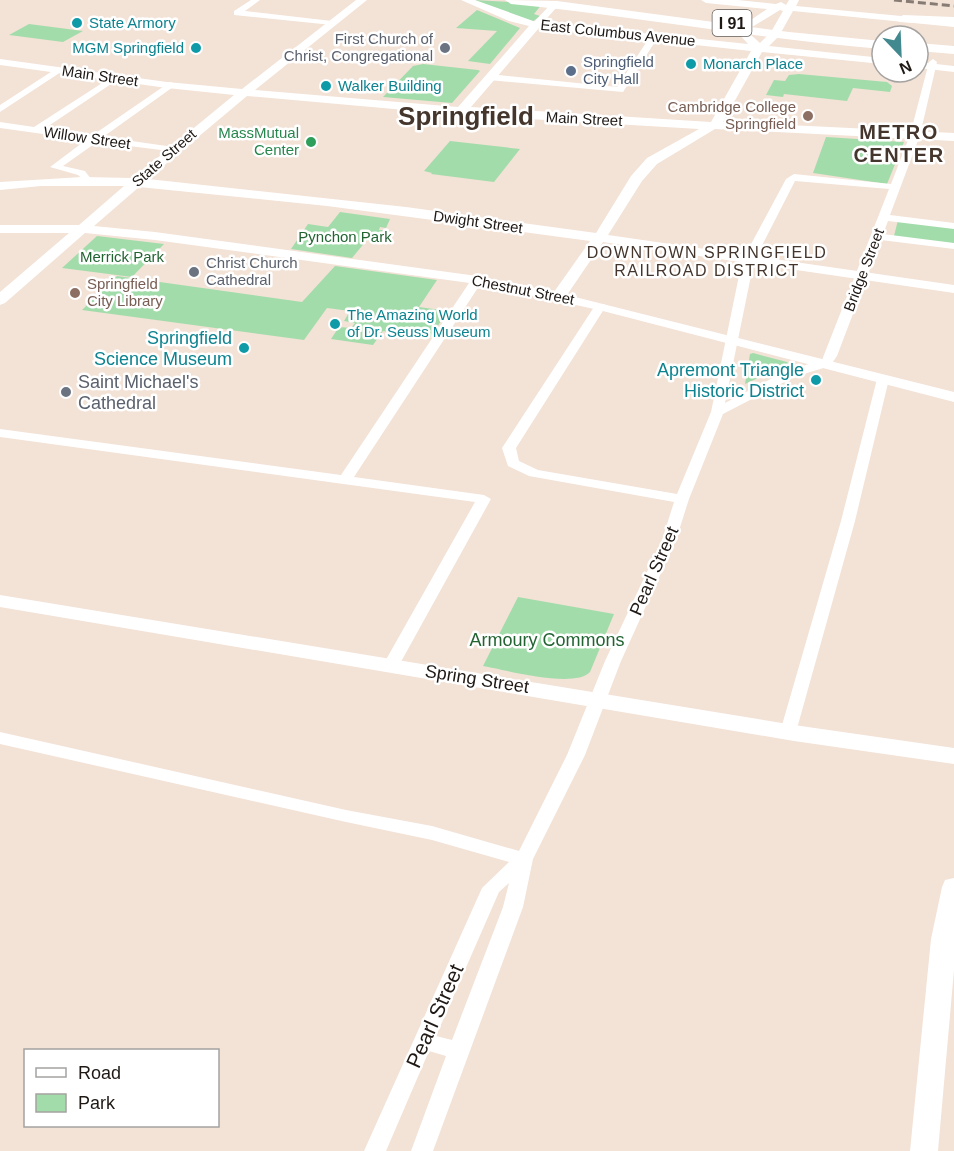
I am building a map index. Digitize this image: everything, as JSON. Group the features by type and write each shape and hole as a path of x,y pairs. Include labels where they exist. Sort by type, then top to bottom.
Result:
{"highway":[{"path":"511,0 612,10 756,32 870,43"},
{"name":"I 91","path":"584,0 870,42"},
{"name":"I 91","path":"620,0 870,36"},
{"path":"903,19 954,22"},
{"path":"930,42 954,44"},
{"path":"930,48 954,50"}],"main road":[{"name":"State Street","path":"0,300 174,150 362,0"},
{"name":"East Columbus Avenue","path":"466,0 513,19 536,25 870,58"},
{"path":"706,0 787,3 903,19"},
{"path":"558,297 596,238 613,218 636,178 650,164 716,124 760,48 775,34 787,3"},
{"path":"760,48 746,36 747,26 787,3"},
{"path":"461,111 536,25"},
{"name":"East Columbus Avenue","path":"775,34 783,41 803,47 870,57"},
{"name":"Main Street","path":"0,62 170,85 461,111 594,120 954,137"},
{"path":"930,64 954,64"},
{"path":"933,64 954,69"},
{"name":"Dwight Street","path":"0,186 86,179 137,181 375,208 954,289"},
{"name":"Chestnut Street","path":"0,228 83,229 176,238 477,280 600,306 954,397"},
{"name":"Spring Street","path":"0,600 788,732 954,756"},
{"path":"924,1151 943,948 954,887"}],"street":[{"path":"256,0 237,13 332,23"},
{"path":"536,25 553,7"},
{"path":"489,77 620,90 654,37"},
{"name":"Bridge Street","path":"826,363 841,334 915,135 933,64"},
{"path":"0,109 60,70"},
{"path":"34,131 116,78"},
{"path":"86,179 81,173 55,167 170,85"},
{"name":"Willow Street","path":"0,125 174,150"},
{"name":"Pearl Street","path":"422,1151 513,907 524,859 576,755 597,699 669,540 682,499 717,412 734,341 748,261 790,179 800,176 896,187"},
{"path":"884,217 954,226"},
{"path":"877,236 954,246"},
{"path":"345,480 477,280"},
{"path":"600,306 509,448 513,463 534,473 682,499"},
{"path":"717,412 790,374 826,363"},
{"path":"788,732 848,521 883,379"},
{"path":"0,433 484,499 391,665"},
{"path":"0,738 346,816 432,833 524,859"},
{"name":"Pearl Street","path":"375,1151 491,888 524,859"},
{"path":"424,1041 460,1051"}],"green space":[{"path":"474,0 542,4 534,14 540,16 532,22"},
{"path":"477,10 520,28 490,64 468,61 497,31 456,28"},
{"path":"29,24 83,31 63,42 9,35"},
{"path":"423,64 480,71 452,103 383,97 413,66"},
{"path":"789,75 870,80 870,84 892,86 890,92 853,88 847,101 784,94 783,97 766,95 774,80 785,81"},
{"path":"826,137 904,142 887,184 813,173"},
{"path":"450,141 520,149 494,182 431,174 424,171"},
{"name":"Pynchon Park","path":"340,212 390,219 386,228 380,227 379,230 383,230 380,234 366,241 352,258 291,249 308,224 328,227"},
{"path":"898,220 954,227 954,244 894,236"},
{"name":"Merrick Park","path":"97,236 164,244 132,277 62,268"},
{"path":"335,266 437,280 419,307 448,311 430,337 383,331 373,345 331,339 339,327 351,328 355,323 344,321 350,311 327,308 304,340 82,310 117,276 302,302"},
{"path":"750,354 789,364 745,384"},
{"name":"Armoury Commons","path":"518,597 614,614 590,672 582,677 555,679 483,666"}],"railway":[{"path":"894,0 954,6"}],"place":[{"name":"State Armory","path":"77,23"},
{"name":"MGM Springfield","path":"196,48"},
{"name":"First Church of Christ, Congregational","path":"445,48"},
{"name":"Monarch Place","path":"691,64"},
{"name":"Springfield City Hall","path":"571,71"},
{"name":"Walker Building","path":"326,86"},
{"name":"Cambridge College Springfield","path":"808,116"},
{"name":"MassMutual Center","path":"311,142"},
{"name":"Christ Church Cathedral","path":"194,272"},
{"name":"Springfield City Library","path":"75,293"},
{"name":"The Amazing World of Dr. Seuss Museum","path":"335,324"},
{"name":"Springfield Science Museum","path":"244,348"},
{"name":"Apremont Triangle Historic District","path":"816,380"},
{"name":"Saint Michael's Cathedral","path":"66,392"}],"district":[{"name":"Springfield","path":"466,116"},
{"name":"METRO CENTER","path":"899,144"},
{"name":"DOWNTOWN SPRINGFIELD RAILROAD DISTRICT","path":"707,261"}]}
